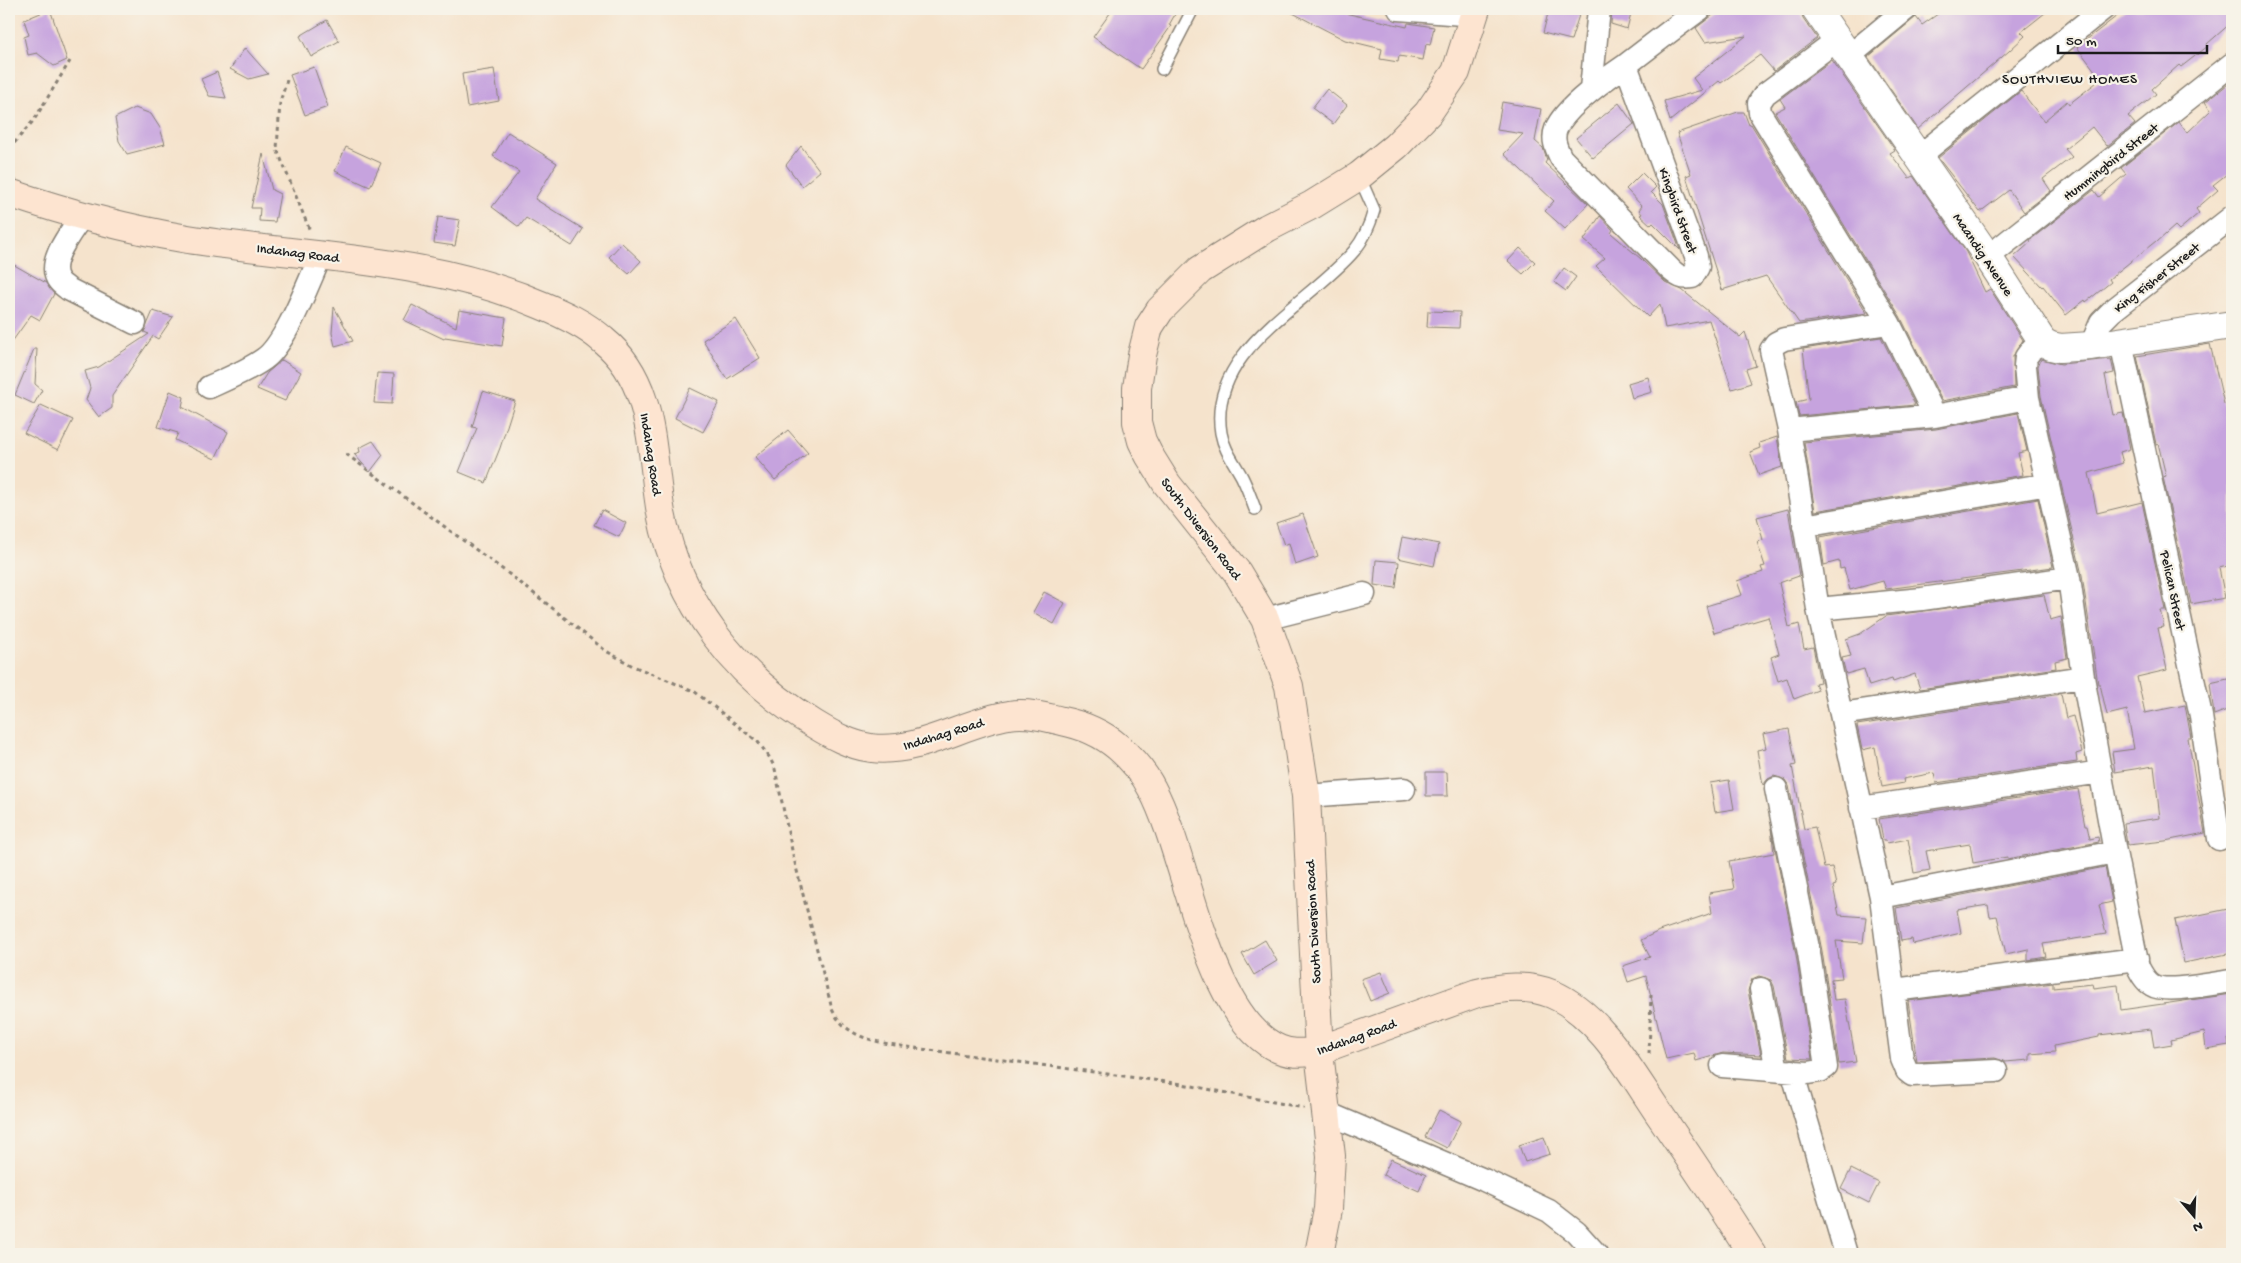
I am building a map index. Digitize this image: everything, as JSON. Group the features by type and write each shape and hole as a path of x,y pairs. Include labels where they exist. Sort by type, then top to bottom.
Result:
{"main road":[{"name":"South Diversion Road","path":"1319,1254 1328,1210 1331,1156 1319,1052 1306,796 1289,686 1265,619 1223,553 1167,484 1142,441 1138,422 1137,388 1149,327 1160,310 1200,270 1267,228 1359,176 1396,146 1428,113 1456,72 1476,12"},
{"name":"Indahag Road","path":"9,193 82,216 182,238 436,271 504,289 570,317 605,341 629,367 641,392 650,427 661,513 684,585 703,620 720,644 740,666 778,700 848,743 874,748 904,747 979,722 1013,714 1068,722 1098,733 1115,744 1137,765 1152,788 1170,834 1205,942 1217,972 1233,1003 1257,1034 1282,1050 1297,1054 1319,1052 1477,993 1502,987 1530,989 1552,994 1568,1003 1590,1020 1612,1045 1711,1190 1752,1254"}],"street":[{"path":"1399,9 1476,12"},
{"path":"1591,89 1599,9"},
{"path":"1591,89 1700,9"},
{"name":"Maandig Avenue","path":"1816,9 1988,257 2043,342"},
{"path":"1906,9 1765,94 1759,103 1760,113 1889,323 1935,416"},
{"path":"1918,157 2103,9"},
{"name":"Hummingbird Street","path":"1988,257 2232,64"},
{"name":"Kingbird Street","path":"1591,89 1562,119 1556,128 1554,136 1561,158 1671,270 1685,278 1692,277 1697,272 1696,256 1626,65"},
{"path":"82,216 54,264 59,281 68,289 135,323"},
{"name":"King Fisher Street","path":"2091,346 2101,322 2112,311 2232,217"},
{"path":"209,388 266,358 274,349 284,333 321,255"},
{"path":"1889,323 1784,339 1776,343 1771,350 1789,430 1818,609 1881,897 1902,1059 1907,1071 1912,1075 1996,1071"},
{"path":"2232,325 2091,346 2060,348 2043,342 2032,348 2026,357 2025,366 2028,398 2069,578 2083,677 2114,852 2142,976 2152,986 2164,989 2232,980"},
{"name":"Pelican Street","path":"2120,342 2201,716 2218,839"},
{"path":"1789,430 1935,416 2028,398"},
{"path":"1804,526 2048,484"},
{"path":"1818,609 1922,599 2069,578"},
{"path":"1265,619 1364,594"},
{"path":"1841,714 2083,677"},
{"path":"1860,808 2101,772"},
{"path":"1306,796 1404,789"},
{"path":"1722,1066 1815,1073 1824,1069 1826,1063 1809,953 1776,789"},
{"path":"1881,897 2114,852"},
{"path":"1894,990 2137,959"},
{"path":"1760,989 1784,1070 1846,1254"},
{"path":"1327,1113 1484,1180 1549,1211 1576,1232 1596,1254"}],"lane":[{"path":"1162,69 1193,9"},
{"path":"1255,509 1241,476 1229,457 1221,433 1220,407 1226,383 1236,363 1242,356 1284,314 1320,284 1359,243 1368,229 1374,210 1359,176"}],"path":[{"path":"9,149 34,120 70,61"},
{"path":"287,80 280,102 277,149 288,181 321,255"},
{"path":"346,454 517,580 606,651 633,666 694,691 758,742 770,758 775,769 793,855 832,1010 841,1025 853,1033 874,1041 906,1047 1182,1084 1327,1113"},
{"path":"1649,1055 1651,995"}],"building":[{"path":"50,9 67,60 54,66 37,53 28,55 24,37 29,35 24,20"},
{"path":"1113,9 1178,9 1169,25 1171,26 1141,69 1093,37"},
{"path":"1285,9 1327,9 1407,27 1408,23 1434,27 1430,45 1426,44 1423,60 1399,56 1398,62 1380,59 1382,49 1345,40"},
{"path":"1549,9 1581,9 1571,40 1543,33"},
{"path":"1612,9 1632,9 1627,29 1611,24"},
{"path":"1721,9 1801,9 1803,18 1817,38 1774,71 1760,55 1721,83 1719,81 1670,121 1664,101 1702,90 1693,78 1746,36 1705,42 1696,28"},
{"path":"1945,9 2050,9 2021,32 2025,36 2009,51 1918,129 1868,57 1916,17 1922,25"},
{"path":"2126,9 2232,9 2232,22 2207,44 2208,46 2181,67 2179,65 2152,89 2156,94 2128,116 2135,124 2107,146 2092,127 2065,149 2072,157 2043,179 2051,191 2024,212 2009,190 1980,212 1938,158 2021,91 2044,121 2067,101 2069,104 2101,79 2077,47"},
{"path":"327,20 339,41 311,57 300,36"},
{"path":"245,48 268,74 249,79 230,69"},
{"path":"1832,60 1895,150 1890,153 1909,178 1913,176 1966,252 1985,292 1990,289 2023,340 2013,356 2014,387 1942,401 1900,316 1775,112 1785,107 1780,99"},
{"path":"314,67 328,107 305,115 290,75"},
{"path":"494,69 499,101 467,107 462,74"},
{"path":"217,72 226,98 209,96 201,79"},
{"path":"2232,81 2232,170 2213,185 2218,190 2196,209 2199,213 2179,230 2175,226 2109,279 2111,282 2066,315 2043,286 2014,257 2031,242 2030,240 2094,190 2099,197 2126,174 2121,168 2179,122 2187,133 2211,110 2205,102"},
{"path":"1327,89 1347,105 1333,124 1312,108"},
{"path":"1502,102 1541,109 1535,141 1543,148 1547,160 1545,163 1588,204 1565,229 1545,211 1554,201 1504,154 1523,134 1497,130"},
{"path":"1619,103 1634,124 1593,158 1576,138"},
{"path":"135,108 151,114 160,128 165,144 127,154 119,141 115,118"},
{"path":"1738,112 1744,112 1749,125 1751,124 1867,313 1799,323 1766,276 1722,290 1686,176 1691,174 1677,133"},
{"path":"508,132 557,163 535,199 583,229 572,246 526,218 519,227 492,207 519,172 493,156"},
{"path":"801,146 820,171 802,186 786,165"},
{"path":"346,147 381,163 370,187 335,171"},
{"path":"263,154 272,190 280,194 275,222 259,221 260,208 251,208"},
{"path":"1642,173 1656,187 1651,192 1663,204 1680,250 1653,223 1651,225 1640,215 1642,214 1639,210 1642,206 1626,189"},
{"path":"1600,216 1613,230 1611,233 1665,282 1682,290 1740,337 1745,332 1756,366 1746,369 1751,383 1732,389 1709,320 1665,328 1660,304 1648,317 1596,266 1605,258 1584,240"},
{"path":"438,217 460,220 455,246 434,243"},
{"path":"622,243 641,261 629,274 609,257"},
{"path":"1520,248 1535,262 1523,274 1508,261"},
{"path":"9,262 46,283 54,294 40,320 31,315 9,346"},
{"path":"1564,268 1576,277 1566,291 1554,282"},
{"path":"412,305 456,327 459,310 506,318 502,346 445,337 444,339 404,320"},
{"path":"334,307 353,341 335,346 332,333"},
{"path":"153,311 173,317 158,339 153,336 112,396 112,408 99,417 86,400 90,388 85,371 99,367 149,334 144,332"},
{"path":"1428,311 1460,312 1459,328 1427,327"},
{"path":"736,319 760,358 727,379 703,340"},
{"path":"1881,337 1915,405 1799,416 1796,402 1809,399 1803,349"},
{"path":"2210,344 2224,404 2232,402 2232,565 2219,568 2225,598 2191,604 2163,477 2166,476 2158,443 2156,444 2137,356"},
{"path":"34,349 37,349 35,384 42,390 34,404 15,395"},
{"path":"2041,359 2061,364 2111,359 2114,373 2105,375 2113,415 2123,413 2130,449 2120,452 2123,463 2089,473 2097,513 2142,502 2165,610 2160,610 2164,627 2158,628 2167,670 2137,677 2145,713 2185,705 2191,738 2188,738 2205,833 2165,841 2127,845 2124,823 2160,818 2154,766 2115,772 2112,752 2134,749 2127,710 2107,715 2100,684 2098,684 2082,575 2041,396 2038,366"},
{"path":"282,360 301,372 285,401 257,389 267,373"},
{"path":"377,373 394,374 392,404 374,403"},
{"path":"1648,377 1652,392 1632,398 1628,383"},
{"path":"690,388 719,402 703,432 675,418"},
{"path":"170,391 184,397 182,407 228,432 215,459 175,440 178,433 158,427"},
{"path":"483,391 515,401 500,448 486,483 459,472 477,428 472,427"},
{"path":"41,405 73,420 58,450 24,433"},
{"path":"2018,413 2027,451 2018,453 2023,475 1815,511 1804,442 1936,429"},
{"path":"788,430 808,453 775,480 755,457"},
{"path":"1777,437 1782,467 1759,475 1750,452 1760,448 1759,443"},
{"path":"373,441 383,455 370,472 354,454 360,452 359,448"},
{"path":"2038,499 2053,567 1886,589 1883,581 1850,590 1844,568 1840,569 1839,561 1824,565 1820,537"},
{"path":"1788,509 1799,576 1779,583 1789,627 1799,624 1804,649 1813,647 1820,682 1815,683 1818,690 1794,699 1787,678 1778,681 1771,657 1779,654 1769,617 1714,633 1706,606 1742,595 1737,581 1763,572 1761,567 1765,566 1757,542 1763,540 1757,517"},
{"path":"602,510 626,523 619,537 594,525"},
{"path":"1303,514 1318,557 1295,565 1289,543 1284,545 1276,523"},
{"path":"1402,537 1439,544 1434,566 1398,558"},
{"path":"1376,560 1399,562 1396,588 1374,585"},
{"path":"1044,592 1065,603 1054,624 1033,612"},
{"path":"2044,595 2050,620 2061,617 2067,658 2055,661 2056,668 1920,689 1915,674 1893,682 1892,679 1869,686 1864,669 1846,674 1842,658 1851,656 1846,639 1860,634 1886,616"},
{"path":"2232,678 2232,708 2214,715 2210,683"},
{"path":"2061,694 2066,718 2073,716 2082,752 2076,754 2077,762 1936,783 1934,773 1903,779 1904,783 1882,787 1875,747 1862,750 1857,725"},
{"path":"1789,729 1796,765 1792,766 1804,829 1815,827 1824,868 1832,867 1836,885 1833,886 1839,915 1866,917 1863,943 1836,941 1842,978 1831,979 1834,1000 1845,999 1856,1062 1839,1064 1822,951 1789,786 1785,780 1774,776 1763,785 1757,750 1766,748 1763,734"},
{"path":"1426,772 1447,772 1448,796 1426,796"},
{"path":"1729,780 1734,809 1715,812 1710,783"},
{"path":"2078,789 2085,826 2087,826 2090,839 2098,837 2099,842 2007,859 2007,857 1973,863 1970,844 1926,851 1930,870 1914,873 1908,839 1887,843 1886,840 1883,840 1879,819"},
{"path":"1771,828 1796,955 1812,1059 1788,1058 1774,986 1771,980 1759,976 1752,979 1748,991 1761,1055 1723,1053 1696,1061 1694,1053 1666,1059 1646,976 1628,982 1623,966 1650,957 1641,940 1659,931 1712,913 1709,893 1734,889 1729,861 1774,853"},
{"path":"2105,867 2112,902 2099,905 2106,934 2043,944 2046,957 2028,960 2028,949 2006,954 1997,916 1990,917 1988,905 1957,910 1961,933 1913,944 1912,939 1901,941 1896,908"},
{"path":"2228,909 2232,932 2232,953 2184,963 2175,920"},
{"path":"1265,940 1277,961 1254,975 1242,954"},
{"path":"1381,972 1390,993 1370,1001 1361,979"},
{"path":"2053,983 2053,988 2093,984 2094,988 2118,985 2121,1010 2232,994 2232,1039 2228,1039 2229,1045 2206,1049 2204,1032 2171,1040 2172,1044 2154,1047 2151,1029 2099,1035 2099,1037 2054,1046 2055,1052 2030,1054 2030,1060 2005,1062 1995,1058 1917,1062 1908,1001"},
{"path":"1439,1110 1461,1121 1447,1148 1425,1137"},
{"path":"1544,1137 1550,1154 1525,1162 1519,1145"},
{"path":"1391,1159 1426,1175 1419,1191 1383,1175"},
{"path":"1851,1169 1879,1183 1869,1203 1841,1189"}],"district":[{"name":"SOUTHVIEW HOMES","path":"2070,78"}]}
